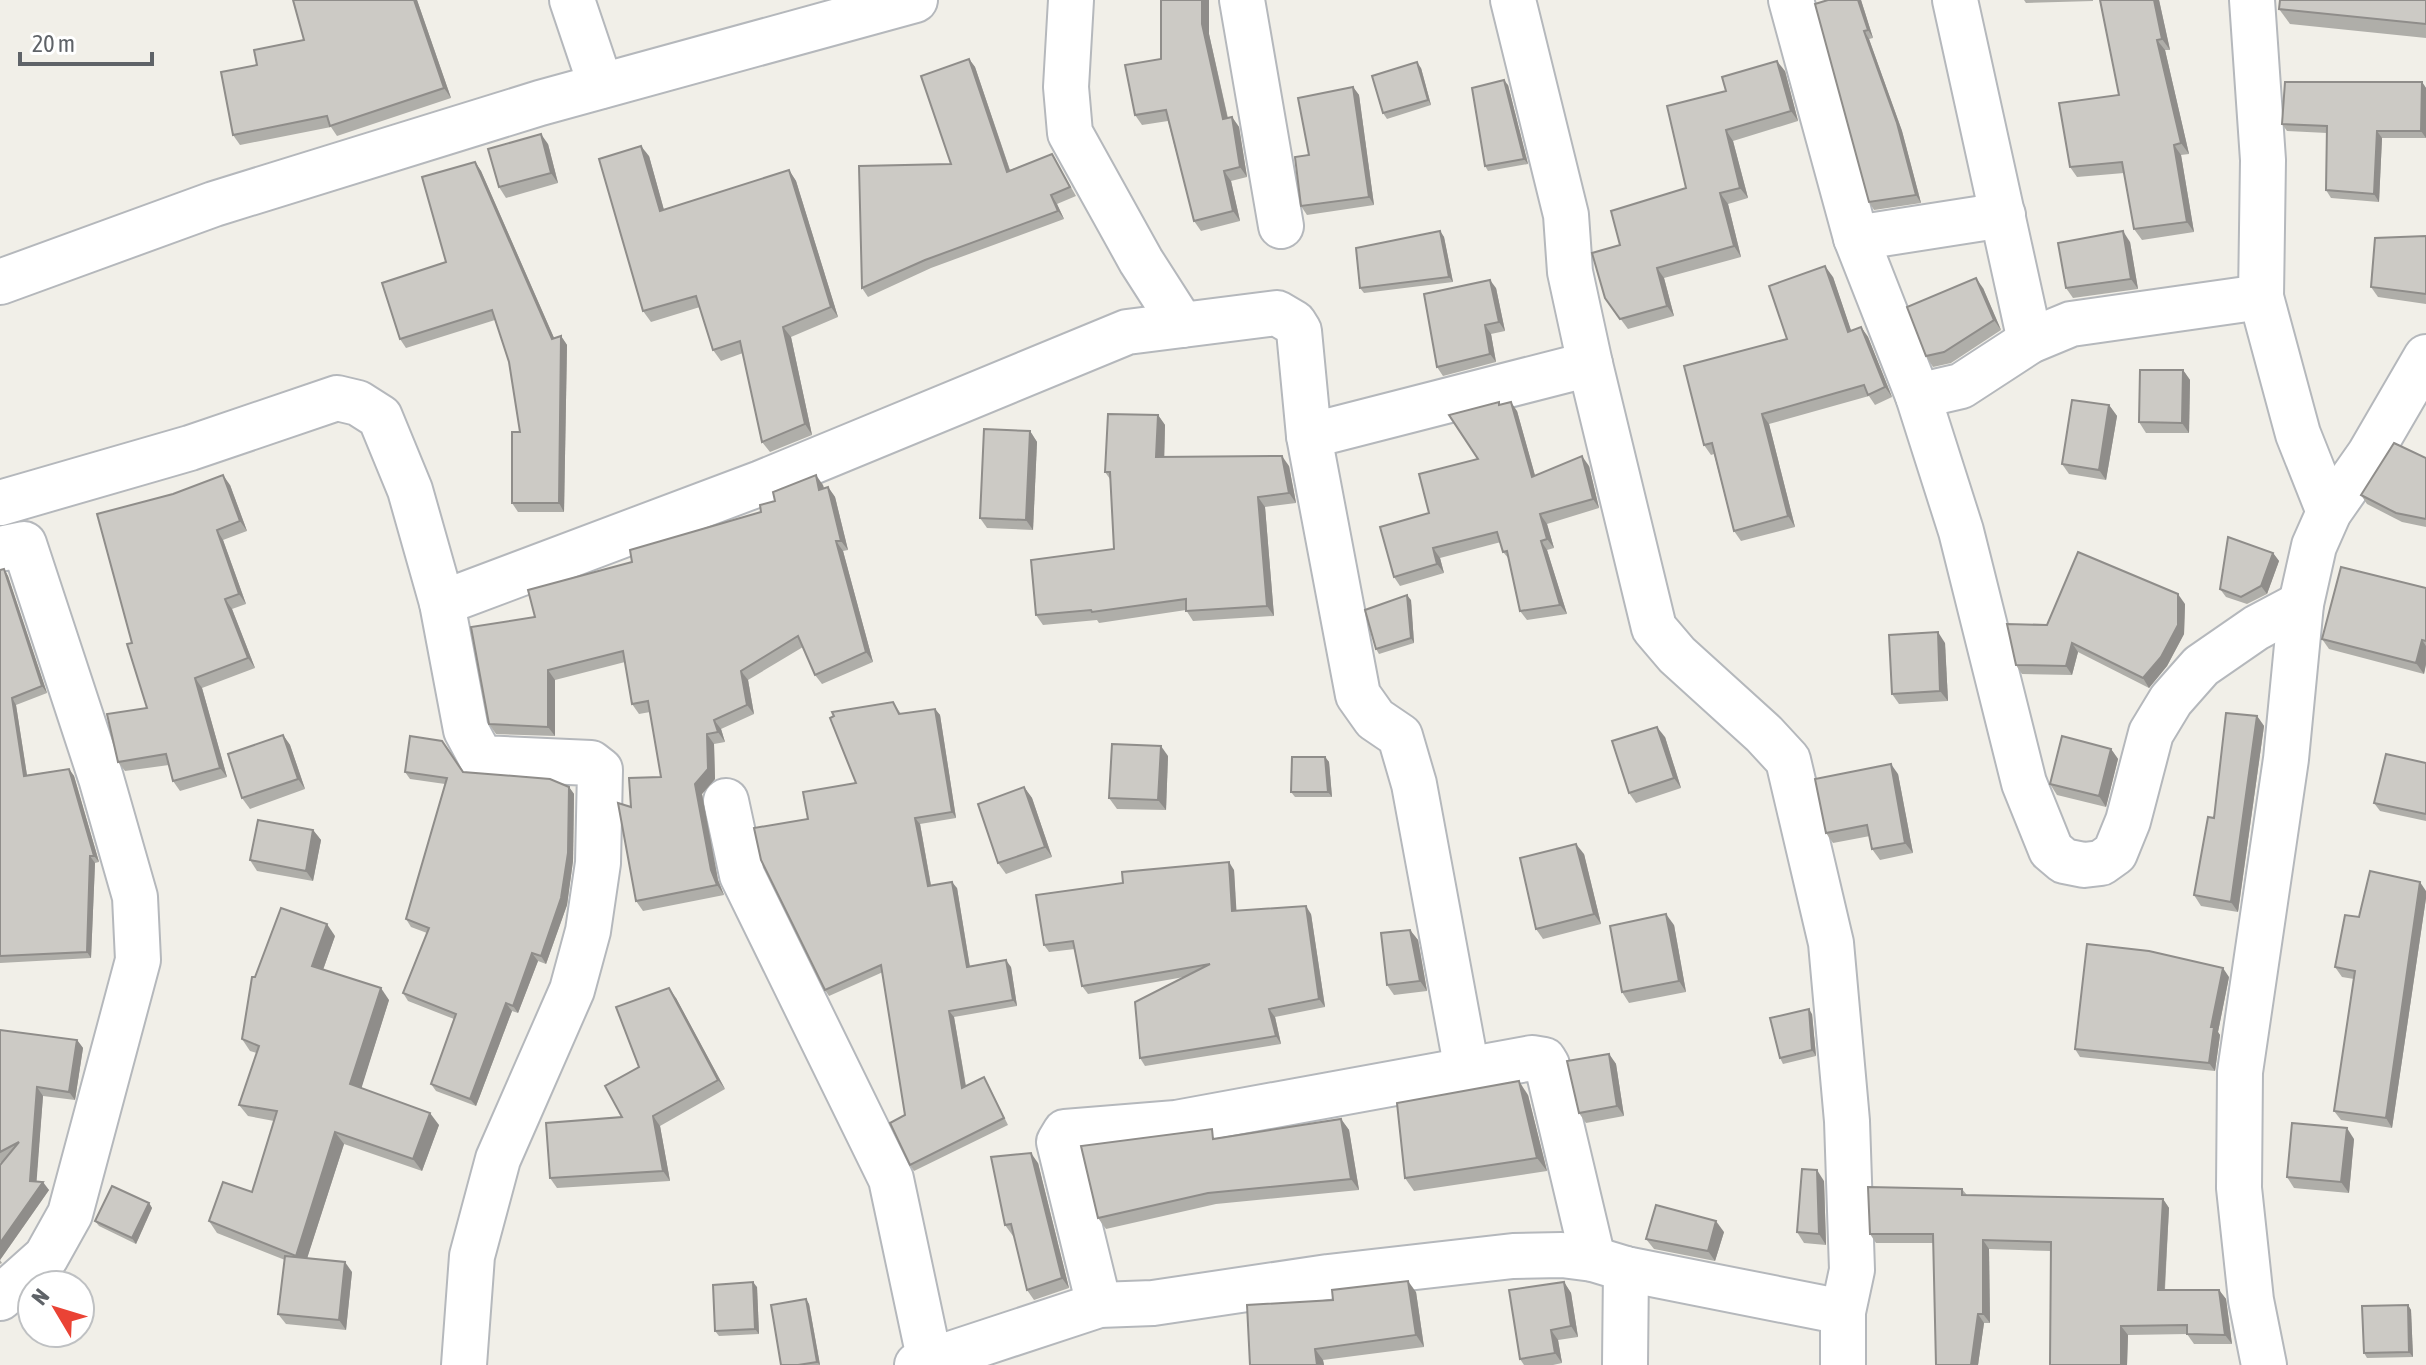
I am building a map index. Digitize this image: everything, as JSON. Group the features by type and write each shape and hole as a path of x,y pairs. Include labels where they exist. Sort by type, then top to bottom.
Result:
{"street":[{"path":"572,0 601,86"},
{"path":"0,282 214,204 601,86 915,0"},
{"path":"1071,0 1066,87 1070,133 1141,261 1182,325"},
{"path":"1242,0 1281,226"},
{"path":"1513,0 1566,215 1570,272 1654,628 1677,655 1788,760 1831,943 1847,1121 1852,1256 1843,1312 1843,1365"},
{"path":"1791,0 1856,238 1918,396 1961,531 2024,783 2051,850 2064,861 2101,863 2115,853 2128,821 2151,733 2171,700 2201,666 2256,628 2301,604"},
{"path":"1955,0 2030,341"},
{"path":"2252,0 2263,160 2261,297 2298,434 2329,512"},
{"path":"1856,238 2003,215"},
{"path":"1918,396 1961,386 2030,341 2071,324 2261,297"},
{"path":"442,603 761,483 1127,332 1277,313 1294,323 1299,331 1309,436 1358,695 1375,719 1400,736 1414,784 1467,1070"},
{"path":"2264,1365 2251,1300 2239,1188 2240,1072 2286,759 2301,604 2314,546 2329,512 2369,455 2426,357"},
{"path":"1309,436 1590,364"},
{"path":"0,503 205,443 337,398 358,403 380,417 410,490 442,603 466,730 481,758 591,763 601,775 598,863 588,931 572,990 498,1159 472,1256 464,1365"},
{"path":"0,549 24,544 101,778 135,897 138,960 70,1214 46,1257 0,1298"},
{"path":"726,801 742,875 891,1179 924,1364 1099,1305 1153,1303 1328,1277 1513,1256 1562,1255 1843,1312"},
{"path":"1099,1305 1059,1142 1065,1132 1176,1123 1532,1058 1544,1060 1547,1065 1610,1264 1625,1365"}],"building":[{"path":"293,0 414,0 444,88 330,126 327,116 233,135 221,72 257,65 254,50 304,40"},
{"path":"1161,0 1202,0 1202,24 1223,119 1232,117 1240,167 1224,171 1233,211 1194,221 1166,110 1135,115 1125,65 1161,59"},
{"path":"1828,0 1858,0 1868,30 1864,31 1897,123 1916,195 1869,202 1815,4"},
{"path":"2100,0 2154,0 2162,39 2157,40 2181,143 2174,145 2187,222 2134,229 2122,162 2070,167 2059,103 2119,95"},
{"path":"2280,0 2426,0 2426,24 2279,9"},
{"path":"969,59 1007,172 1052,154 1070,187 1051,195 1058,211 925,260 862,288 859,166 951,164 921,76"},
{"path":"1777,61 1791,111 1726,130 1740,188 1720,193 1734,246 1657,268 1667,306 1620,319 1605,298 1592,253 1620,245 1611,211 1686,188 1667,106 1726,91 1722,77"},
{"path":"1417,62 1428,100 1383,113 1372,76"},
{"path":"1504,80 1524,159 1485,166 1472,88"},
{"path":"2285,82 2422,82 2421,131 2377,131 2374,194 2326,190 2327,126 2282,124"},
{"path":"1353,87 1369,197 1301,206 1295,157 1309,155 1298,98"},
{"path":"541,134 551,173 499,187 488,149"},
{"path":"641,146 660,211 789,170 831,307 783,327 805,424 762,442 740,341 713,350 696,296 643,311 599,159"},
{"path":"475,162 552,339 561,336 559,503 512,503 512,432 520,432 509,362 492,310 400,339 382,283 446,262 422,177"},
{"path":"1440,231 1449,277 1360,288 1356,248"},
{"path":"2123,231 2131,279 2066,288 2058,243"},
{"path":"2426,236 2426,294 2371,287 2375,238"},
{"path":"1825,266 1848,332 1861,327 1885,387 1868,395 1864,385 1762,414 1788,516 1734,531 1712,443 1704,445 1684,366 1787,339 1769,286"},
{"path":"1976,278 1994,320 1944,352 1926,356 1907,307"},
{"path":"1490,280 1499,322 1485,325 1490,354 1437,367 1424,294"},
{"path":"2140,370 2183,370 2182,423 2139,422"},
{"path":"2072,400 2109,405 2099,470 2062,464"},
{"path":"1499,402 1499,405 1511,402 1532,477 1582,456 1593,499 1540,514 1547,539 1541,541 1560,605 1520,611 1507,551 1503,552 1497,532 1433,548 1437,564 1394,577 1380,527 1429,513 1419,474 1478,459 1449,415"},
{"path":"1108,414 1158,415 1156,457 1282,456 1289,493 1258,497 1267,606 1186,611 1186,599 1092,612 1036,615 1031,560 1114,549 1110,472 1105,472"},
{"path":"984,429 1030,431 1026,520 980,518"},
{"path":"2394,443 2426,458 2426,519 2396,513 2361,495"},
{"path":"223,475 240,521 217,530 239,594 225,599 248,658 195,678 220,768 173,781 166,754 118,762 107,714 147,708 127,644 132,643 97,514 173,494"},
{"path":"816,475 819,490 828,487 841,541 836,541 866,652 815,675 798,636 741,671 747,705 714,720 718,732 707,734 708,769 695,784 711,870 717,885 636,901 618,803 631,807 629,778 661,777 648,701 632,704 623,651 548,670 548,727 489,724 471,627 535,617 528,590 632,562 630,550 761,512 760,505 775,501 773,492"},
{"path":"2228,537 2273,553 2261,586 2241,597 2220,589"},
{"path":"2078,552 2178,594 2178,625 2161,657 2143,678 2072,643 2066,666 2016,665 2007,624 2047,625"},
{"path":"2341,567 2426,588 2426,641 2422,640 2416,663 2322,639"},
{"path":"4,569 42,686 12,698 24,776 69,769 94,856 90,856 87,952 0,956 0,570"},
{"path":"1407,595 1411,638 1376,649 1365,610"},
{"path":"1938,632 1940,691 1892,694 1889,635"},
{"path":"893,702 899,714 935,709 952,812 915,818 928,886 952,882 967,967 1006,960 1013,1000 949,1011 962,1088 984,1077 1004,1118 910,1165 890,1123 905,1115 881,965 825,990 761,860 754,828 808,819 803,792 856,783 830,718 834,716 832,712"},
{"path":"2226,713 2257,716 2231,902 2194,895 2208,817 2214,818"},
{"path":"1657,727 1674,778 1629,793 1612,741"},
{"path":"283,735 298,779 242,798 228,754"},
{"path":"410,736 442,741 463,772 550,779 569,787 568,853 561,898 541,956 532,953 513,1006 506,1003 470,1099 431,1084 456,1014 403,993 429,928 406,919 447,778 405,772"},
{"path":"2062,736 2111,749 2099,796 2050,784"},
{"path":"1112,744 1161,746 1158,800 1109,798"},
{"path":"2386,754 2426,763 2426,814 2374,803"},
{"path":"1292,757 1325,757 1328,792 1291,792"},
{"path":"1891,764 1905,843 1872,849 1867,825 1826,833 1815,779"},
{"path":"1024,787 1045,847 998,863 978,804"},
{"path":"258,820 313,830 306,871 250,860"},
{"path":"1576,844 1594,914 1536,929 1520,858"},
{"path":"1229,862 1232,911 1306,906 1319,999 1269,1009 1276,1036 1140,1058 1135,1002 1210,964 1082,986 1073,941 1044,945 1036,895 1123,883 1122,872"},
{"path":"2370,871 2420,882 2386,1118 2334,1111 2355,971 2335,967 2345,915 2359,917"},
{"path":"281,908 327,924 312,966 381,988 350,1084 430,1113 413,1159 335,1132 296,1256 209,1221 223,1182 252,1192 277,1111 239,1105 259,1046 242,1039 252,977 255,977"},
{"path":"1666,914 1679,981 1622,992 1610,926"},
{"path":"1410,930 1420,981 1387,985 1381,933"},
{"path":"2087,944 2149,951 2223,968 2211,1027 2214,1027 2209,1063 2075,1049"},
{"path":"669,988 718,1080 653,1116 663,1171 550,1178 546,1123 622,1117 605,1086 639,1067 616,1007"},
{"path":"1809,1009 1812,1050 1780,1058 1770,1018"},
{"path":"0,1030 77,1040 69,1092 37,1087 30,1181 43,1182 0,1243 0,1165 19,1142 0,1152"},
{"path":"1609,1054 1617,1106 1579,1113 1567,1061"},
{"path":"1519,1081 1537,1158 1405,1178 1397,1103"},
{"path":"1341,1119 1351,1179 1208,1193 1098,1218 1081,1146 1212,1129 1213,1139"},
{"path":"2292,1123 2347,1128 2341,1182 2287,1177"},
{"path":"1031,1153 1062,1278 1027,1290 1011,1224 1005,1225 991,1157"},
{"path":"1802,1169 1817,1170 1819,1234 1797,1232"},
{"path":"112,1186 149,1203 132,1238 95,1221"},
{"path":"1868,1187 1962,1189 1962,1195 2163,1199 2158,1290 2219,1290 2225,1335 2187,1334 2187,1325 2121,1326 2121,1365 2050,1365 2051,1242 1983,1240 1983,1314 1978,1314 1971,1365 1936,1365 1933,1234 1870,1234"},
{"path":"1656,1205 1716,1221 1708,1251 1646,1239"},
{"path":"285,1256 345,1262 339,1320 278,1314"},
{"path":"1408,1281 1416,1335 1315,1349 1317,1365 1250,1365 1247,1305 1333,1300 1332,1290"},
{"path":"753,1282 755,1329 715,1331 713,1285"},
{"path":"1564,1282 1571,1326 1551,1330 1555,1353 1520,1359 1509,1290"},
{"path":"806,1299 817,1362 781,1365 771,1305"},
{"path":"2408,1305 2409,1352 2364,1353 2362,1306"}]}
